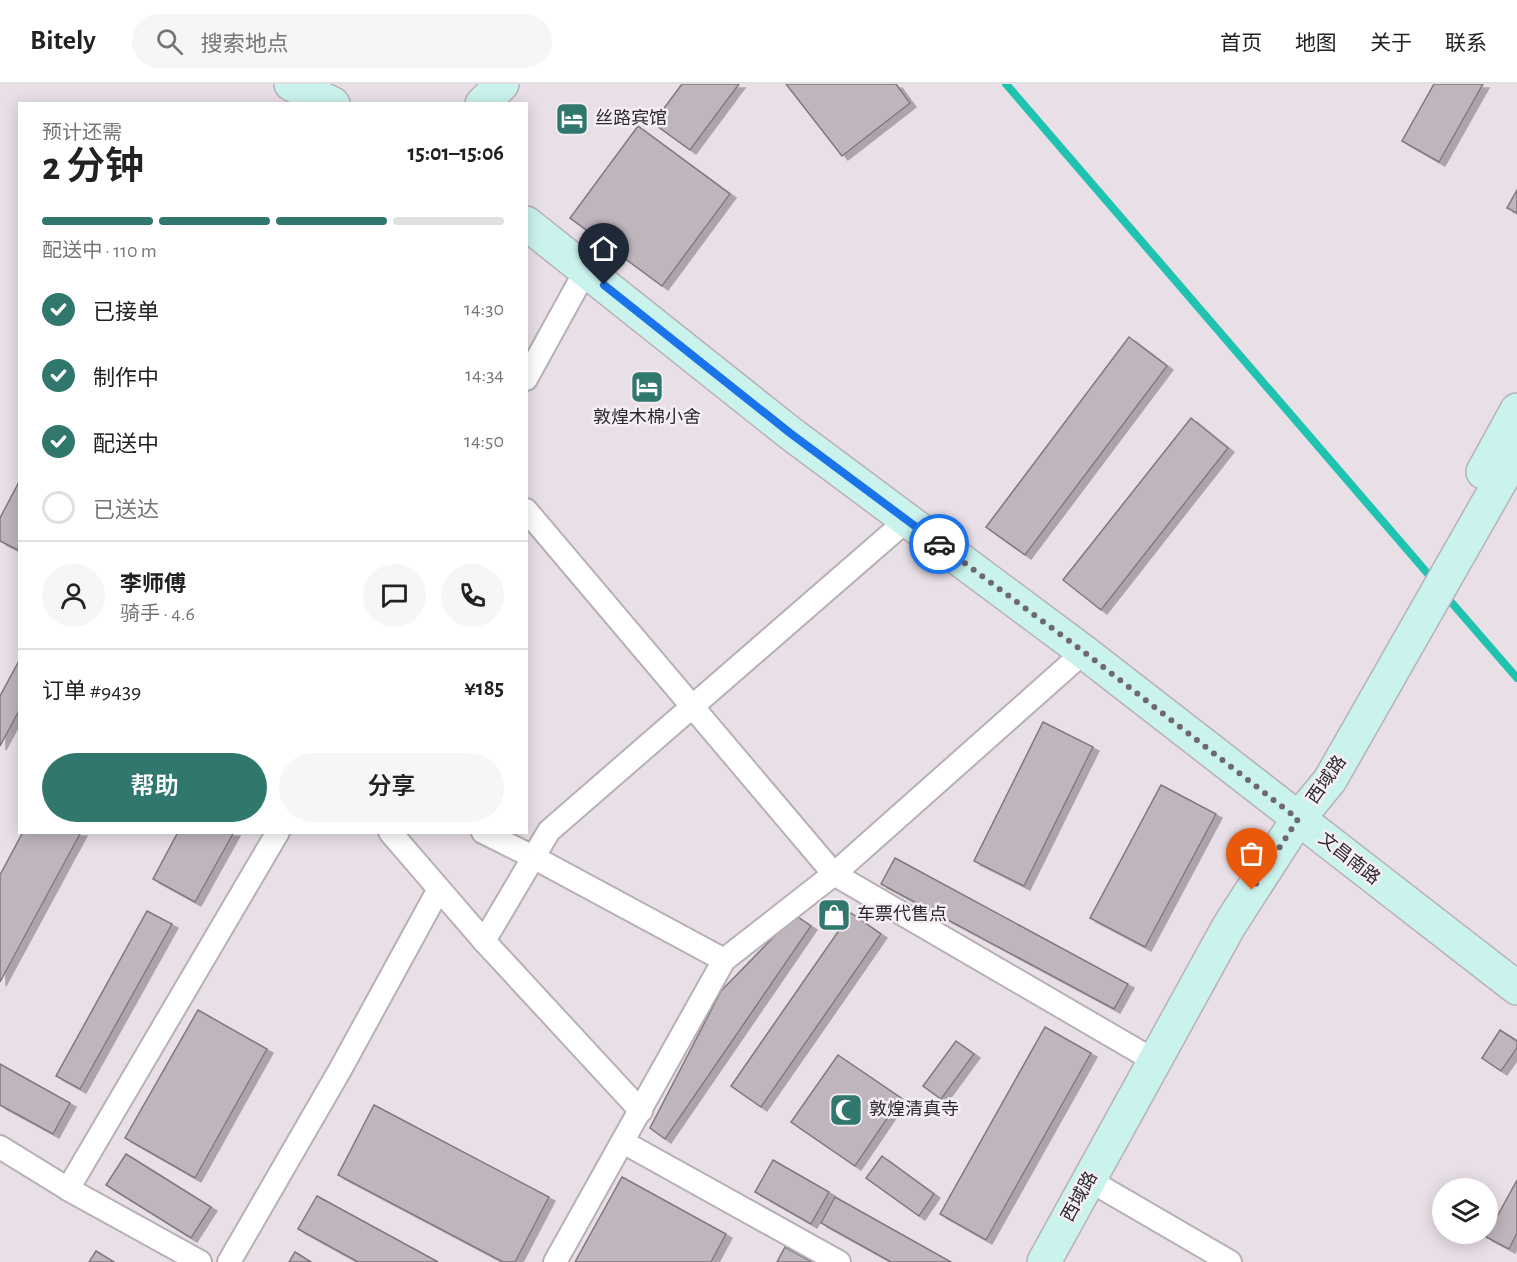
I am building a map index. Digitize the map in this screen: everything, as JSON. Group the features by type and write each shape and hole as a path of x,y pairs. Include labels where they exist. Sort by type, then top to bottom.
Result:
{"street":[{"path":"291,84 329,102"},
{"path":"484,102 502,84"},
{"name":"文昌南路","path":"528,225 790,433 1084,652 1517,988"},
{"path":"528,375 586,270"},
{"path":"1440,567 1517,410"},
{"path":"1440,567 1517,452"},
{"path":"528,512 834,874 1155,1061"},
{"path":"484,941 549,831 907,520"},
{"name":"西域路","path":"1044,1262 1229,926 1298,819 1312,770 1414,613 1440,567"},
{"path":"555,1262 724,960 834,874 1084,652"},
{"path":"68,1189 277,834"},
{"path":"392,834 484,941 641,1111"},
{"path":"487,834 724,960"},
{"path":"229,1262 340,1070 440,889"},
{"path":"623,1142 839,1262"},
{"path":"0,1147 68,1189 200,1262"},
{"path":"1089,1180 1230,1262"}],"building":[{"path":"682,84 739,84 690,150 653,123"},
{"path":"786,84 896,84 910,103 842,156"},
{"path":"1434,84 1483,84 1439,162 1402,141"},
{"path":"638,126 730,194 662,286 570,218"},
{"path":"1517,190 1517,213 1507,208"},
{"path":"1129,337 1167,366 1025,555 986,527"},
{"path":"1191,418 1228,448 1101,610 1063,580"},
{"path":"18,484 18,550 0,541 0,518"},
{"path":"18,663 18,713 0,746 0,696"},
{"path":"1043,722 1093,747 1024,886 974,861"},
{"path":"1161,785 1216,814 1145,947 1090,918"},
{"path":"22,834 80,834 0,982 0,875"},
{"path":"177,834 233,834 195,902 153,879"},
{"path":"895,858 1128,984 1114,1009 881,884"},
{"path":"147,911 172,924 80,1089 56,1076"},
{"path":"851,913 881,934 761,1107 731,1086"},
{"path":"795,915 811,926 665,1139 650,1128 721,991"},
{"path":"198,1010 267,1049 195,1178 125,1138"},
{"path":"1045,1027 1091,1053 986,1240 940,1214"},
{"path":"1500,1030 1517,1041 1517,1048 1501,1071 1482,1058"},
{"path":"956,1041 974,1054 941,1099 923,1086"},
{"name":"敦煌清真寺","path":"838,1055 901,1098 855,1166 791,1122"},
{"path":"0,1064 70,1103 53,1134 0,1105"},
{"path":"374,1105 549,1197 515,1262 503,1262 338,1175"},
{"path":"126,1154 211,1207 191,1238 106,1185"},
{"path":"882,1156 934,1194 919,1216 866,1178"},
{"path":"773,1160 829,1192 811,1224 755,1192"},
{"path":"622,1177 726,1234 711,1262 575,1262"},
{"path":"1517,1180 1517,1233 1509,1249 1498,1243 1498,1215"},
{"path":"317,1196 438,1262 358,1262 298,1229"},
{"path":"835,1197 951,1262 891,1262 821,1223"},
{"path":"785,1247 812,1262 777,1262"},
{"path":"96,1251 114,1262 89,1262"},
{"path":"295,1252 311,1262 289,1262"}],"waterway":[{"path":"1006,84 1435,582"},
{"path":"1445,595 1517,678"}],"way so far":[{"path":"939,544 1084,652 1298,819 1252,890"}],"place":[{"name":"丝路宾馆","path":"572,119"},
{"name":"敦煌木棉小舍","path":"647,387"},
{"name":"车票代售点","path":"834,915"},
{"name":"敦煌清真寺","path":"846,1110"}],"route":[{"path":"604,285 790,433 939,544"}]}
